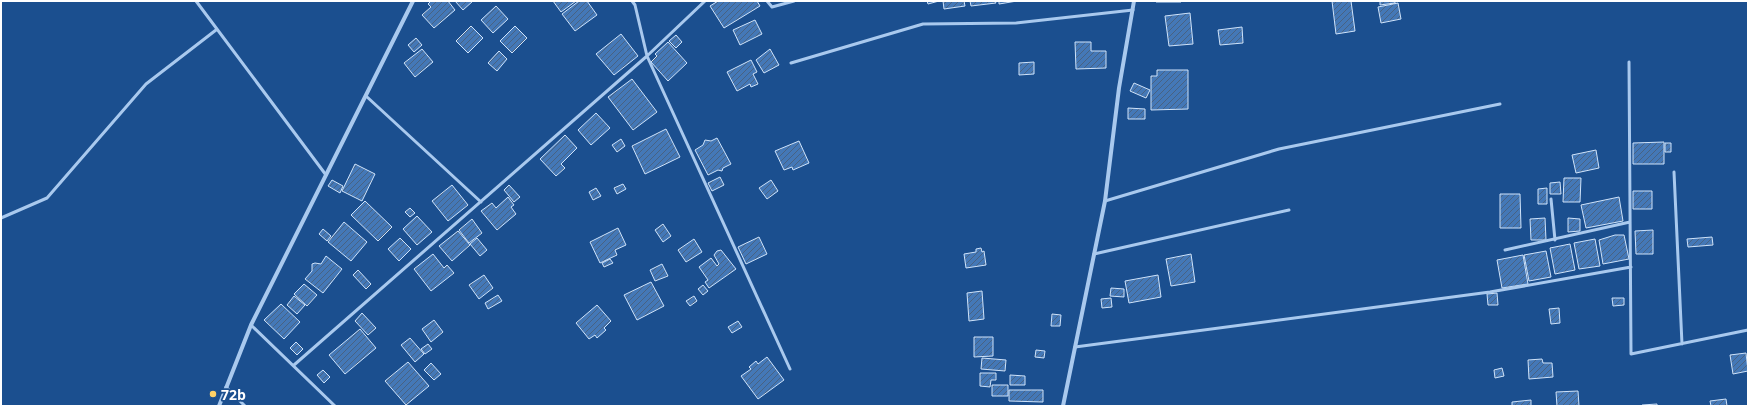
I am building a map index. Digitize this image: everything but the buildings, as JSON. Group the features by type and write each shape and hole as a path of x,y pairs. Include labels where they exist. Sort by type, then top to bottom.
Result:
{"street":[{"path":"219,406 251,324 413,1"},
{"path":"1063,406 1073,348 1105,201 1119,88 1134,1"}],"lane":[{"path":"196,1 216,30 326,175"},
{"path":"632,1 635,5 647,56 790,369"},
{"path":"294,365 647,56 705,1"},
{"path":"767,1 772,7 794,1"},
{"path":"791,63 923,24 1016,23 1133,10"},
{"path":"1,218 47,198 146,84 216,30"},
{"path":"1629,62 1631,354 1748,330"},
{"path":"366,96 481,202"},
{"path":"1105,201 1279,149 1500,104"},
{"path":"1674,172 1682,344"},
{"path":"1551,200 1555,240"},
{"path":"1094,254 1289,210"},
{"path":"1505,250 1630,222"},
{"path":"1073,348 1490,292 1631,267"},
{"path":"251,324 335,406"},
{"path":"226,387 244,406"}],"place":[{"name":"72b","path":"213,394"}]}
